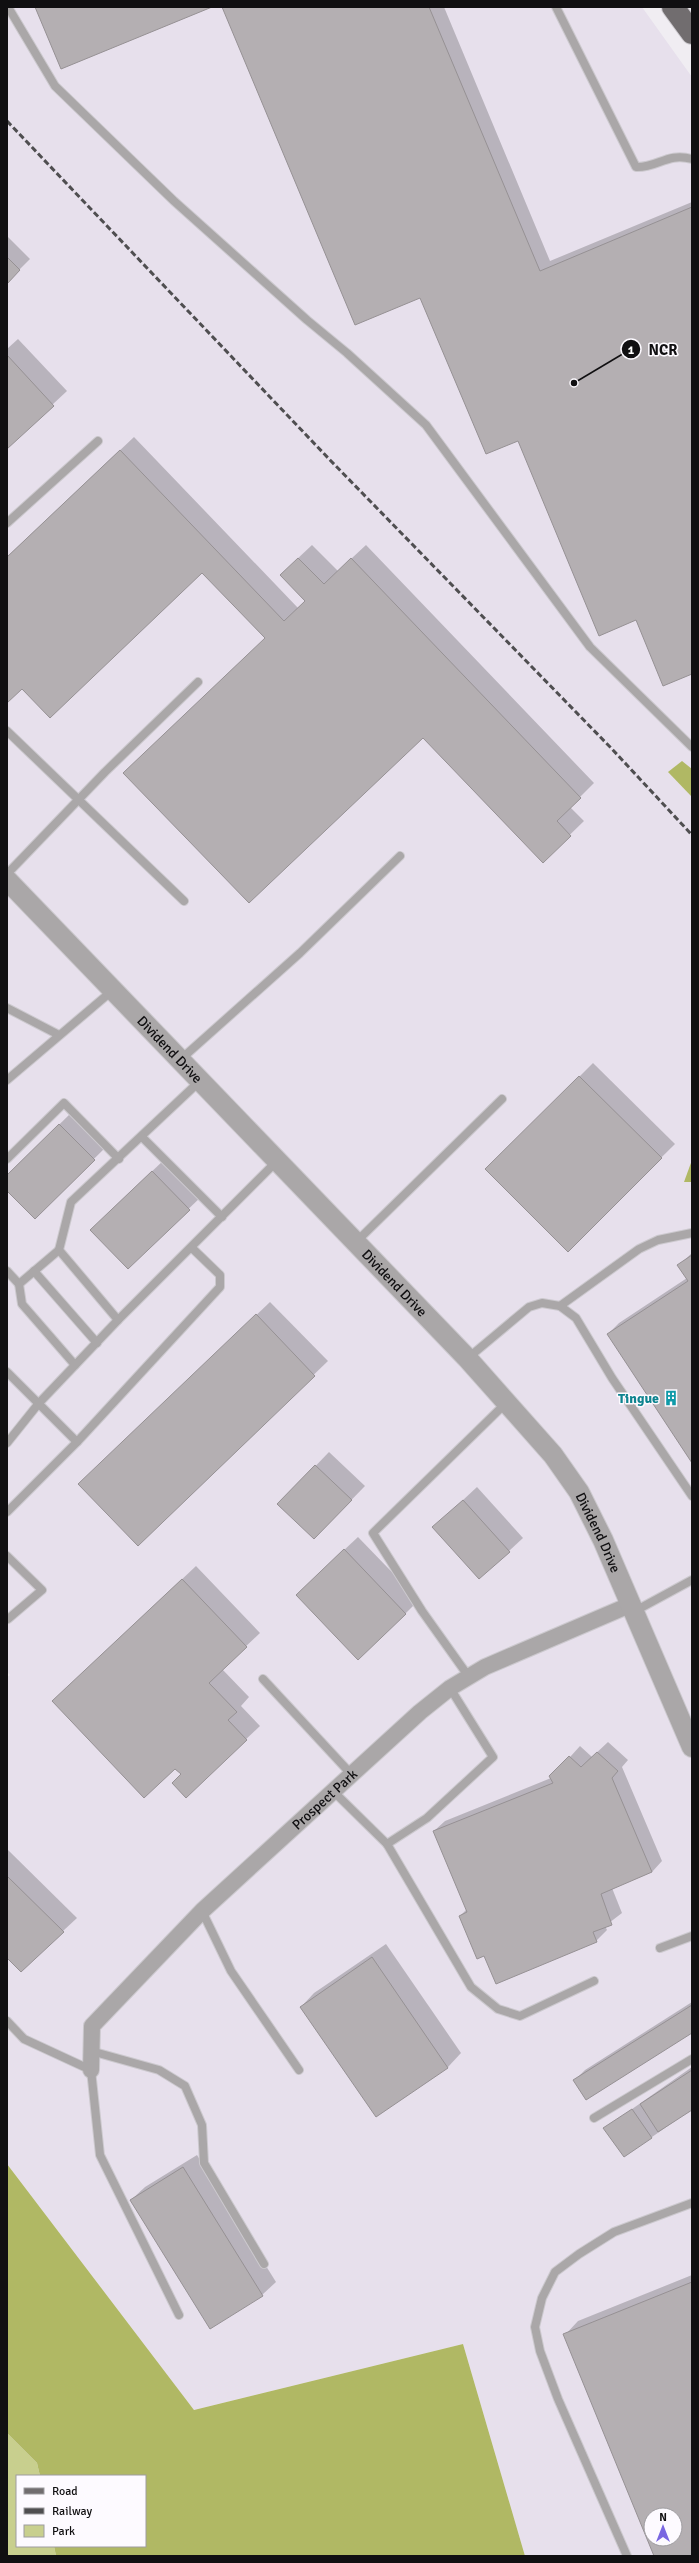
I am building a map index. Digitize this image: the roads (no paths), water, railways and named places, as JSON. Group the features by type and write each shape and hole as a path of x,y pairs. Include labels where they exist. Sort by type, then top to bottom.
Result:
{"main road":[{"path":"673,7 692,33"}],"street":[{"name":"Dividend Drive","path":"7,880 467,1358 553,1455 579,1492 634,1607 692,1748"},
{"name":"Prospect Park","path":"90,2070 92,2026 202,1910 352,1776 420,1712 450,1688 485,1667 634,1607"}],"lane":[{"path":"8,7 55,86 174,201 307,320 347,353 426,426 590,647 692,746"},
{"path":"556,7 636,167 645,168 669,157 692,159"},
{"path":"7,523 98,441"},
{"path":"7,874 78,800 198,682"},
{"path":"7,731 184,901"},
{"path":"180,1060 300,953 400,856"},
{"path":"7,1080 113,990"},
{"path":"7,1008 59,1035"},
{"path":"19,1284 59,1250 71,1202 119,1159 201,1080"},
{"path":"356,1242 502,1100"},
{"path":"7,1159 64,1103 119,1159"},
{"path":"142,1137 222,1218"},
{"path":"7,1443 74,1365 222,1218 277,1161"},
{"path":"560,1306 639,1249 658,1240 692,1233"},
{"path":"7,1512 77,1442 220,1287 220,1275 192,1248"},
{"path":"59,1250 118,1320"},
{"path":"7,1271 19,1284 22,1304 74,1365"},
{"path":"34,1271 97,1342"},
{"path":"467,1358 529,1307 542,1303 560,1306 576,1318 612,1378 692,1496"},
{"path":"7,1372 77,1442"},
{"path":"469,1677 422,1611 373,1533 506,1403"},
{"path":"7,1556 42,1590 7,1618"},
{"path":"634,1607 692,1580"},
{"path":"263,1679 352,1776"},
{"path":"387,1844 427,1818 493,1757 450,1688"},
{"path":"334,1792 387,1844 471,1987 498,2009 520,2016 594,1981"},
{"path":"202,1910 231,1971 299,2070"},
{"path":"660,1948 692,1936"},
{"path":"7,2021 24,2039 90,2070 100,2155 180,2315"},
{"path":"91,2051 159,2070 185,2086 202,2125 204,2163 264,2264"},
{"path":"594,2118 692,2059"},
{"path":"627,2556 558,2399 540,2352 535,2327 542,2298 555,2272 614,2232 692,2203"}],"railway":[{"path":"7,121 330,460 612,749 692,835"}],"place":[{"name":"NCR","path":"574,383"},
{"name":"Tingue","path":"671,1398"}]}
